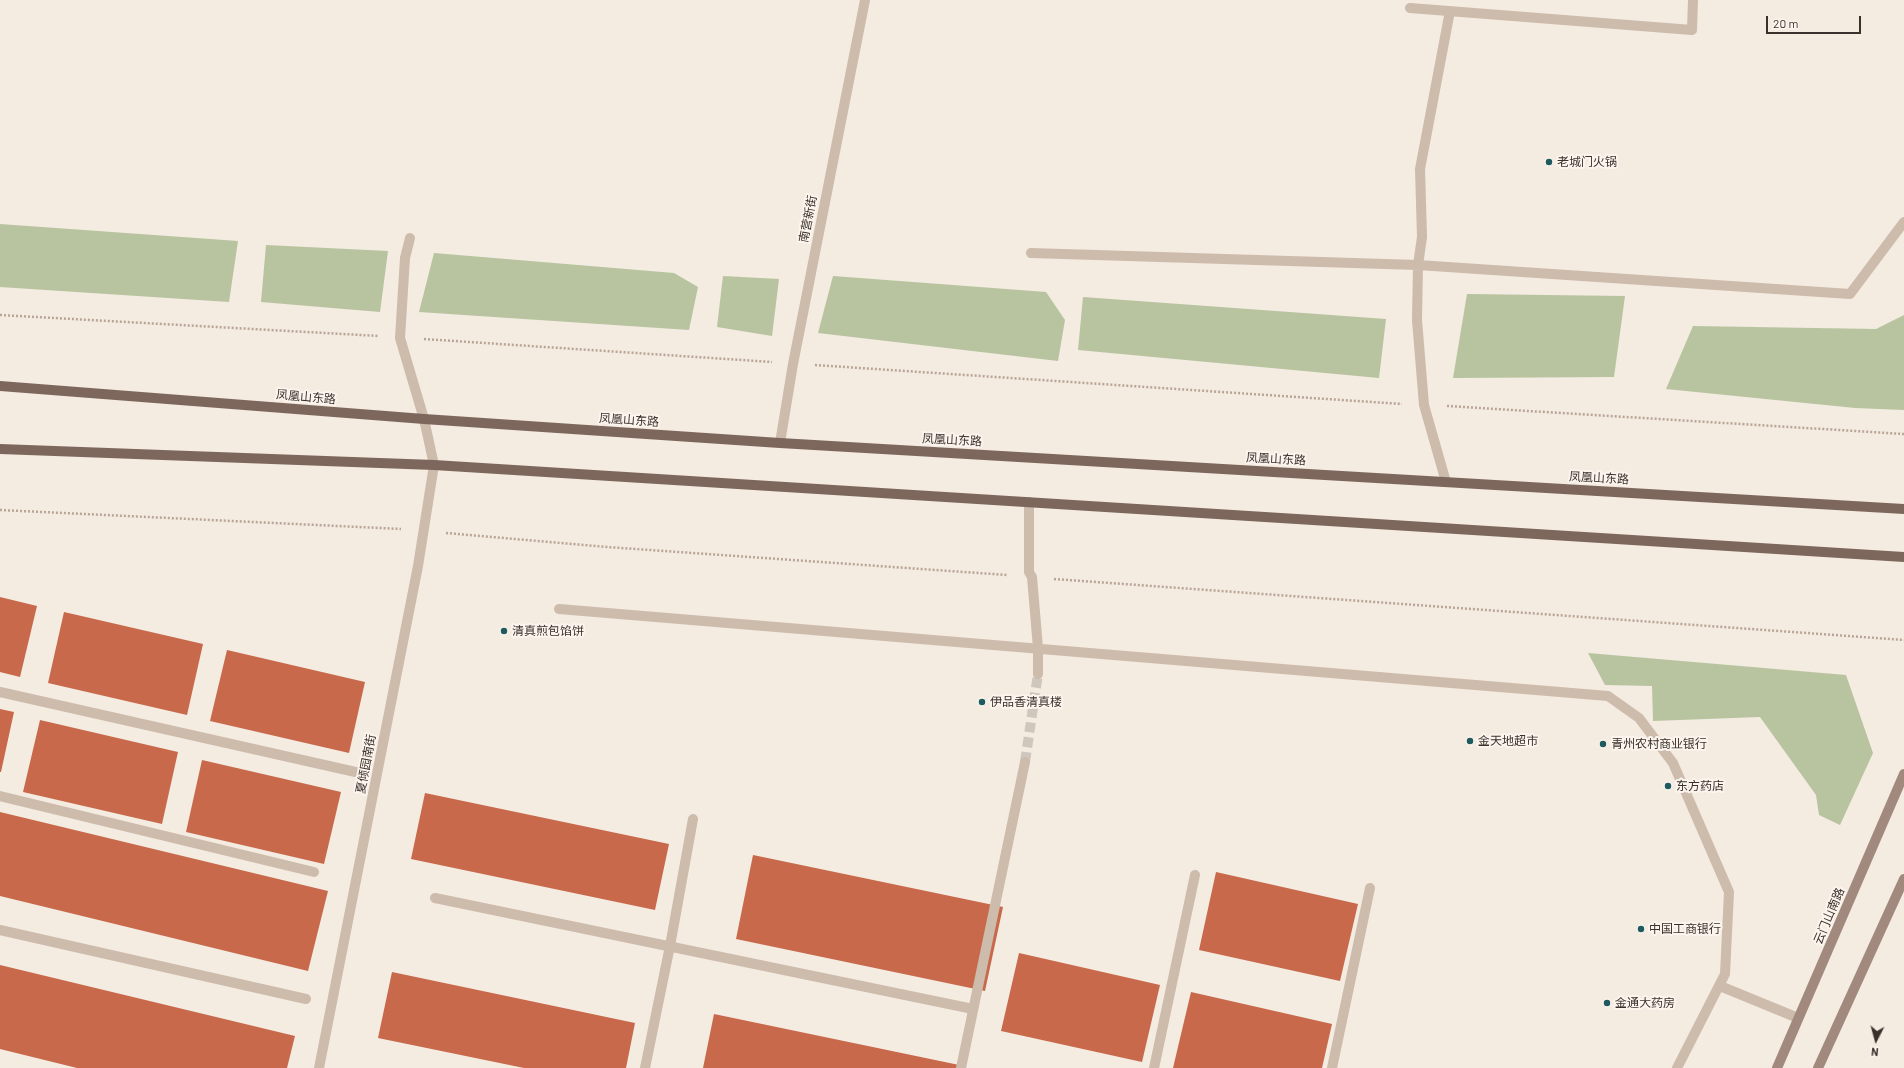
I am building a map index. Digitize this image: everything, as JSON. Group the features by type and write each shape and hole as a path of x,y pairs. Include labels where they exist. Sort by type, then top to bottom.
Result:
{"main road":[{"name":"凤凰山东路","path":"0,386 424,419 780,443 1904,509"},
{"path":"0,449 434,465 1904,557"},
{"name":"云门山南路","path":"1777,1068 1904,774"},
{"path":"1818,1068 1904,879"}],"street":[{"name":"南营新街","path":"780,443 792,364 865,0"},
{"path":"1410,8 1692,30 1693,0"},
{"path":"1446,482 1424,405 1417,320 1418,265 1422,237 1420,169 1450,11"},
{"path":"1032,253 1418,265 1850,294 1904,222"},
{"path":"410,238 405,258 400,338 424,419 434,465"},
{"name":"夏倾园南街","path":"319,1068 418,566 434,465"},
{"path":"1029,502 1029,572 1032,577 1038,648 1038,674"},
{"path":"559,609 1608,696 1639,718 1673,763 1729,892 1725,974 1677,1068"},
{"path":"0,692 360,773"},
{"path":"960,1068 1025,762"},
{"path":"0,796 314,872"},
{"path":"645,1068 670,946 693,819"},
{"path":"1154,1068 1195,875"},
{"path":"1332,1068 1370,888"},
{"path":"435,898 973,1009"},
{"path":"0,930 306,999"},
{"path":"1720,986 1798,1018"}],"path":[{"path":"0,314 400,338 1424,405 1904,434"},
{"path":"0,510 423,531 607,547 1904,640"}],"green space":[{"path":"0,224 238,241 229,302 0,287"},
{"path":"266,245 388,251 380,312 261,302"},
{"path":"434,253 674,273 698,287 689,330 419,312"},
{"path":"723,276 779,279 772,336 717,327"},
{"path":"833,276 1046,292 1065,320 1058,361 818,333"},
{"path":"1467,294 1625,296 1614,377 1453,378"},
{"path":"1083,297 1386,319 1379,378 1078,350"},
{"path":"1904,315 1904,410 1855,408 1666,389 1693,326 1876,329"},
{"path":"1588,653 1846,675 1873,753 1840,825 1819,815 1816,795 1760,717 1653,721 1652,686 1605,685"}],"building":[{"path":"0,597 37,606 20,677 0,672"},
{"path":"64,612 203,644 187,715 48,683"},
{"path":"227,650 365,682 349,753 210,721"},
{"path":"0,709 14,712 1,772 0,772"},
{"path":"40,720 178,752 162,824 23,792"},
{"path":"202,760 341,792 324,864 186,832"},
{"path":"425,793 669,844 655,910 411,859"},
{"path":"0,812 328,891 308,971 0,896"},
{"path":"753,855 1003,907 985,991 736,939"},
{"path":"1216,872 1358,904 1340,981 1199,950"},
{"path":"1019,953 1160,985 1142,1062 1001,1031"},
{"path":"0,965 295,1036 287,1068 77,1068 0,1049"},
{"path":"392,972 635,1023 626,1068 524,1068 378,1038"},
{"path":"1191,992 1332,1024 1322,1068 1173,1068"},
{"path":"714,1014 964,1066 964,1068 703,1068"}],"tunnel":[{"path":"1025,762 1038,674"}],"place":[{"name":"老城门火锅","path":"1549,162"},
{"name":"清真煎包馅饼","path":"504,631"},
{"name":"伊品香清真楼","path":"982,702"},
{"name":"金天地超市","path":"1470,741"},
{"name":"青州农村商业银行","path":"1603,744"},
{"name":"东方药店","path":"1668,786"},
{"name":"中国工商银行","path":"1641,929"},
{"name":"金通大药房","path":"1607,1003"}]}
